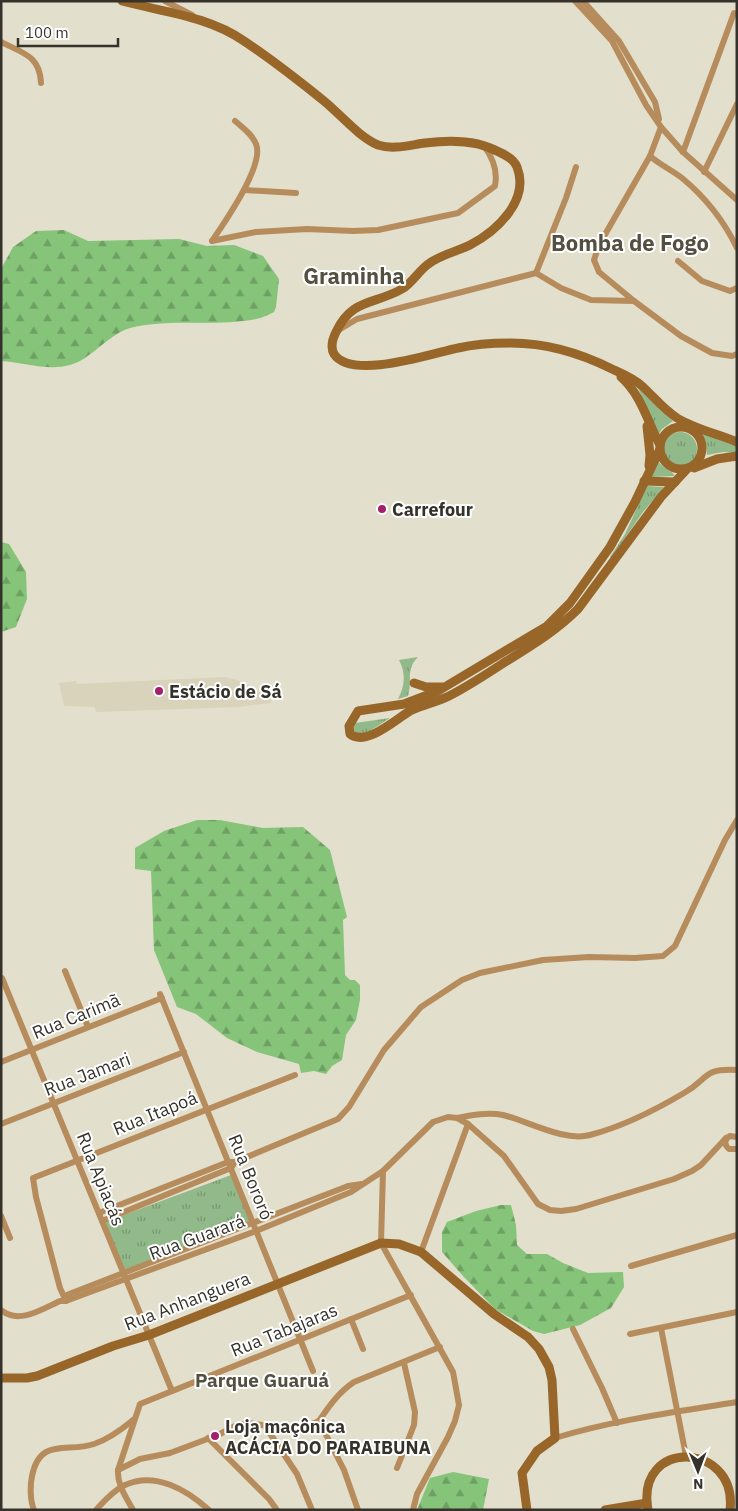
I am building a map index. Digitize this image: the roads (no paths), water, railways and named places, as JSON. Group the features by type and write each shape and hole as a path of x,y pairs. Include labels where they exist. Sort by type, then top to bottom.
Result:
{"street":[{"path":"122,1 202,20"},
{"path":"165,1 242,40 324,101 370,141 392,148 438,142 484,145 515,162 518,169 520,186 513,206 500,224 472,244 427,264 405,287 358,306 348,313 332,342 331,348 338,359 354,364 378,366 460,348 510,343 539,345 566,350 596,360 628,376 643,387 663,408 698,436 702,449 697,461"},
{"path":"576,1 612,41 646,105 660,125 683,152 737,200"},
{"path":"582,1 619,41 655,102 660,125 650,156 599,245 594,260 600,272 634,301 681,336 712,353 732,356 737,354"},
{"path":"683,152 734,12"},
{"path":"1,42 29,56 36,62 40,70 41,83"},
{"path":"704,172 737,104"},
{"path":"235,121 248,133 257,147 257,156 245,190 212,241 256,232 307,229 378,230 458,213 495,186 497,176 495,167 484,145"},
{"path":"650,156 659,164 681,177 702,196 728,228 737,248"},
{"path":"536,273 566,198 576,167"},
{"path":"245,190 296,193"},
{"path":"678,261 702,281 730,291 737,288"},
{"path":"336,332 357,319 536,273 561,288 591,300 634,301"},
{"path":"614,370 629,384 646,411 665,461 669,465 682,469 688,468"},
{"path":"646,411 650,455 649,471"},
{"path":"677,418 736,441"},
{"path":"701,428 675,428 669,431 662,439 635,502 610,547 566,607 547,626 411,706 376,733 365,737 353,737 348,730 358,711 411,706 449,696 546,637 562,625 578,608 630,536 661,497 688,468 697,461 716,455 737,456"},
{"path":"644,482 678,479 691,469 709,460 737,456"},
{"path":"414,683 437,687 453,682"},
{"path":"102,1221 338,1118 349,1107 384,1050 421,1007 462,980 480,973 543,960 663,956 675,946 725,840 737,820"},
{"path":"65,971 88,1027"},
{"name":"Rua Apiacás","path":"2,978 172,1391"},
{"name":"Rua Carimã","path":"1,1062 161,996"},
{"name":"Rua Bororó","path":"161,996 207,1109 232,1164 256,1231 313,1371"},
{"name":"Rua Jamari","path":"1,1124 184,1052"},
{"name":"Rua Guarará","path":"1,1310 14,1317 23,1317 63,1299 125,1276 256,1231 348,1186 363,1184 383,1171 433,1122 448,1117 457,1118 478,1114 502,1115 537,1127 576,1137 590,1136 637,1117 686,1092 706,1075 720,1069 737,1070"},
{"name":"Rua Itapoá","path":"63,1299 36,1197 33,1178 295,1074"},
{"path":"457,1118 468,1124 504,1156 538,1204 550,1210 561,1211 576,1209 674,1179 701,1165 726,1138 732,1135 737,1136"},
{"path":"422,1252 468,1124"},
{"path":"726,1138 725,1145 728,1148"},
{"path":"713,1151 728,1148 731,1150 737,1149"},
{"path":"99,1213 232,1164"},
{"path":"383,1171 382,1243 453,1372 458,1406 455,1421 417,1494 413,1510"},
{"name":"Rua Guarará","path":"166,1261 254,1224 322,1200"},
{"path":"1,1216 10,1238"},
{"path":"631,1266 737,1235"},
{"path":"382,1243 399,1244 422,1252 494,1314 528,1337 539,1349 549,1367 552,1380 555,1438"},
{"name":"Rua Anhanguera","path":"1,1378 37,1376 382,1243"},
{"name":"Rua Tabajaras","path":"134,1420 140,1404 411,1295"},
{"path":"630,1334 737,1312"},
{"path":"351,1319 363,1349"},
{"path":"661,1328 686,1456"},
{"path":"573,1329 617,1423"},
{"path":"118,1470 140,1459 170,1453 235,1426 248,1423 291,1427 312,1424 319,1421 346,1388 363,1378 440,1347"},
{"path":"397,1468 414,1426 415,1412 404,1363"},
{"path":"526,1510 522,1473 537,1451 555,1438 580,1430 737,1402"},
{"path":"134,1420 118,1470 121,1488 134,1510"},
{"path":"34,1510 30,1483 34,1465 40,1456 55,1448 91,1445 102,1441 134,1420"},
{"path":"319,1421 344,1470 358,1510"},
{"path":"265,1426 297,1474 312,1510"},
{"path":"208,1438 269,1499 276,1510"},
{"path":"605,1510 647,1506 648,1490 656,1472 666,1462 686,1456 698,1457 709,1461 719,1468 727,1478 733,1503"},
{"path":"727,1478 737,1482"},
{"path":"96,1510 121,1488 137,1481 176,1486 187,1492 209,1510"}],"place":[{"name":"Carrefour","path":"382,509"},
{"name":"Estácio de Sá","path":"159,691"},
{"name":"Loja maçônica ACÁCIA DO PARAIBUNA","path":"215,1436"}],"district":[{"name":"Bomba de Fogo","path":"630,242"},
{"name":"Graminha","path":"354,275"},
{"name":"Parque Guaruá","path":"262,1380"}]}
